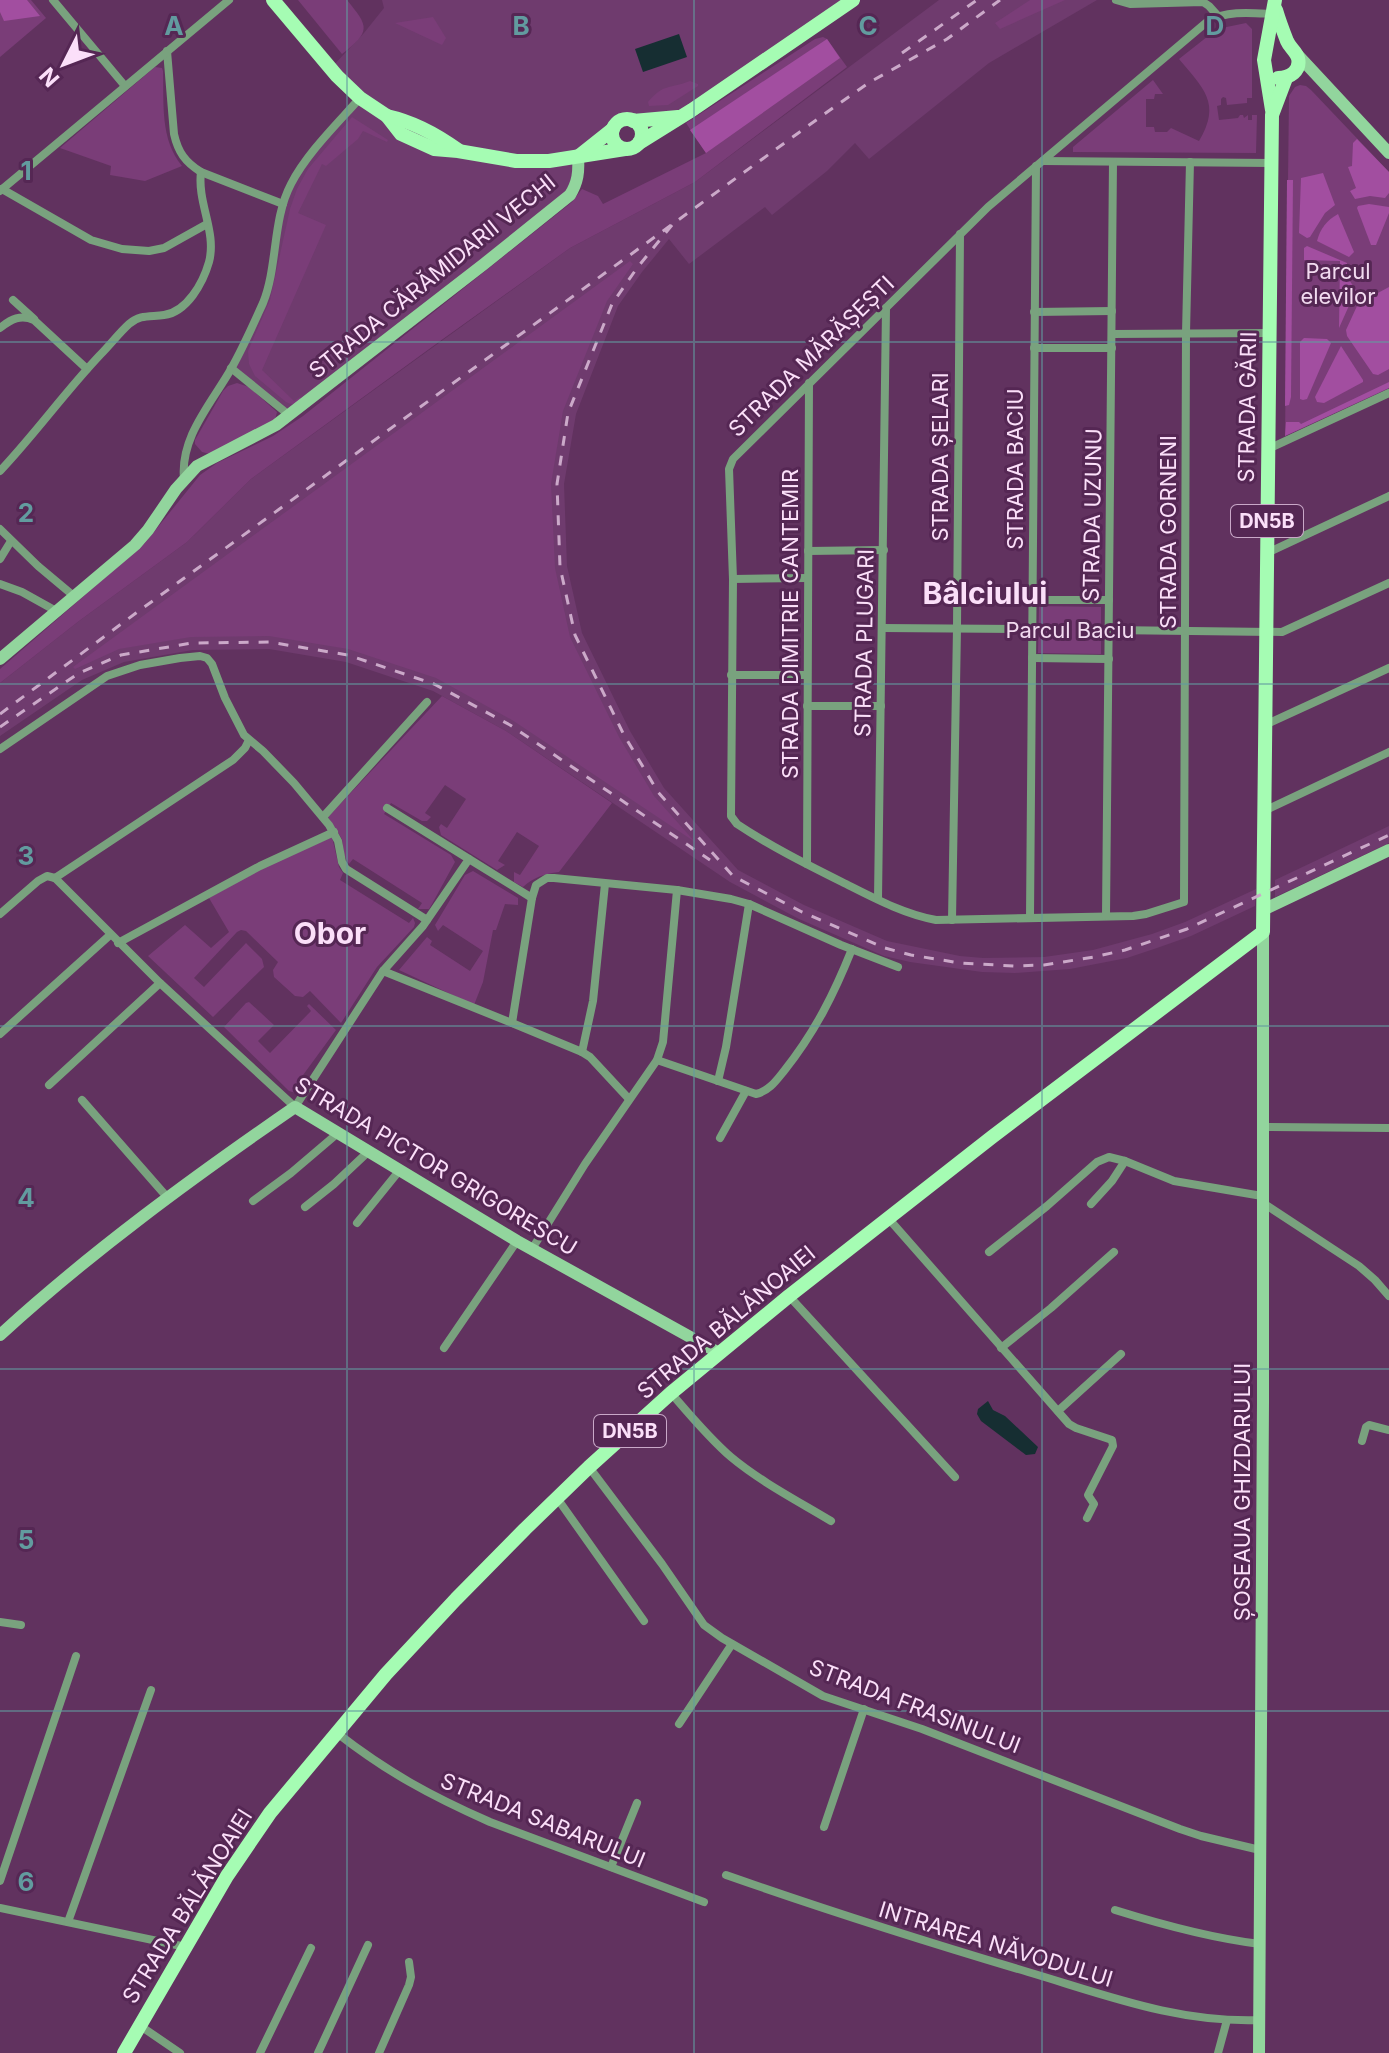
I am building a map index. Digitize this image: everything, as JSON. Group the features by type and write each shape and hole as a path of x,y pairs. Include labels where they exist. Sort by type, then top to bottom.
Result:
{"main road":[{"path":"273,0 337,76 360,98 387,116 408,121 440,137 458,151 516,161 549,161 633,148 853,0"},
{"name":"DN5B","path":"1274,7 1298,65 1289,77"},
{"name":"DN5B","path":"1272,111 1266,61 1274,7"},
{"path":"1289,77 1274,77 1266,61 1275,46 1293,50"},
{"name":"STRADA GĂRII","path":"1263,932 1272,111 1289,77"},
{"path":"578,157 624,120 682,116"},
{"path":"633,121 640,126 639,143"},
{"path":"613,129 614,142 625,149"},
{"name":"STRADA BĂLĂNOAIEI","path":"124,2053 227,1876 257,1831 336,1732 435,1620 557,1498 671,1393 789,1296 1263,932"}],"street":[{"path":"53,0 125,86"},
{"path":"207,224 164,248 149,251 122,249 91,240 1,190 229,0"},
{"path":"1116,0 1130,4 1203,2 1218,16 1274,7"},
{"name":"STRADA MĂRĂȘEȘTI","path":"807,864 742,828 731,816 733,579 730,464 988,207 1208,21 1218,16"},
{"path":"1293,50 1389,153"},
{"path":"167,51 177,146 189,165 283,204"},
{"path":"1289,77 1302,75 1320,80"},
{"name":"STRADA CĂRĂMIDARII VECHI","path":"184,479 184,461 191,437 231,368 266,294 283,204 290,185 360,98"},
{"name":"STRADA CĂRĂMIDARII VECHI","path":"0,659 135,545 197,466 264,432 289,415 570,195 579,174 578,157"},
{"name":"STRADA UZUNU","path":"1106,916 1113,162"},
{"name":"STRADA GORNENI","path":"1106,916 1146,914 1184,902 1186,333 1190,162"},
{"path":"1039,163 1271,163"},
{"name":"STRADA BACIU","path":"1030,917 1034,312 1039,163"},
{"path":"0,471 87,369 133,321 144,316 169,315 188,302 209,260 211,239 200,192 201,172"},
{"name":"STRADA ȘELARI","path":"952,920 960,234"},
{"path":"13,300 87,369"},
{"name":"STRADA PLUGARI","path":"878,899 886,308"},
{"path":"1034,312 1112,311"},
{"path":"0,328 17,318 34,320"},
{"path":"1112,334 1270,333"},
{"path":"1034,348 1112,348"},
{"path":"231,368 289,415"},
{"name":"STRADA DIMITRIE CANTEMIR","path":"807,864 809,383"},
{"path":"1268,449 1389,393"},
{"path":"1267,554 1389,496"},
{"path":"0,529 75,597"},
{"path":"0,559 11,541"},
{"path":"808,551 884,550"},
{"path":"733,579 807,578"},
{"path":"1109,630 1287,631 1389,583"},
{"path":"0,584 58,612"},
{"path":"1032,600 1109,600"},
{"path":"882,628 1032,629"},
{"path":"0,749 107,676 140,665 200,656 207,658 244,735 263,751 323,817 338,841 346,869 427,920"},
{"path":"1032,658 1109,659"},
{"path":"1265,725 1389,668"},
{"path":"731,675 806,675"},
{"path":"323,817 427,702"},
{"path":"807,706 881,706"},
{"path":"0,914 38,881 47,876 55,878 233,760 249,740"},
{"path":"1264,811 1389,752"},
{"path":"387,808 532,898"},
{"path":"118,943 260,866 334,832"},
{"path":"1263,910 1389,850"},
{"path":"0,1335 167,1197 295,1107 383,971 427,920 469,859"},
{"path":"807,864 878,899 936,920 1106,916"},
{"name":"STRADA PICTOR GRIGORESCU","path":"55,878 118,943 295,1107 517,1241 719,1353"},
{"path":"512,1023 532,898 536,885 547,878 677,890 749,904 898,967"},
{"path":"582,1052 593,1001 605,884"},
{"path":"532,1249 585,1164 657,1060 663,1042 677,890"},
{"path":"718,1081 749,904"},
{"name":"ȘOSEAUA GHIZDARULUI","path":"1259,2053 1263,932"},
{"path":"0,1034 110,935"},
{"path":"657,1060 756,1094 766,1091 793,1060 823,1015 852,949"},
{"path":"383,971 582,1052 629,1099"},
{"path":"49,1085 160,983"},
{"path":"720,1138 746,1091"},
{"path":"82,1100 167,1197"},
{"path":"1262,1127 1389,1128"},
{"path":"253,1201 338,1133"},
{"path":"305,1207 369,1151"},
{"path":"989,1252 1102,1158 1113,1157 1174,1181 1262,1200 1359,1266 1389,1296"},
{"path":"1091,1204 1125,1161"},
{"path":"357,1223 399,1171"},
{"path":"888,1218 1069,1424 1113,1442 1088,1495 1094,1504 1087,1518"},
{"path":"444,1348 517,1241"},
{"path":"1001,1348 1114,1252"},
{"path":"789,1296 955,1477"},
{"path":"1058,1411 1121,1354"},
{"path":"671,1393 733,1459 831,1521"},
{"path":"1362,1441 1369,1425 1389,1430"},
{"name":"STRADA FRASINULUI","path":"589,1467 704,1625 823,1696 922,1729 1191,1833 1260,1850"},
{"path":"557,1498 644,1621"},
{"path":"0,1622 21,1625"},
{"path":"679,1724 732,1644"},
{"path":"0,1881 76,1656"},
{"path":"68,1922 151,1690"},
{"path":"824,1827 864,1709"},
{"name":"STRADA SABARULUI","path":"336,1732 379,1765 436,1798 490,1822 704,1902"},
{"path":"611,1867 637,1803"},
{"name":"INTRAREA NĂVODULUI","path":"726,1875 1125,2003 1198,2017 1260,2020"},
{"path":"0,1908 186,1947"},
{"path":"1115,1910 1178,1930 1260,1944"},
{"path":"318,2053 368,1945"},
{"path":"260,2053 311,1948"},
{"path":"379,2053 409,1985 409,1962"},
{"path":"1218,2053 1227,2020"},
{"path":"139,2025 180,2053"}],"shaded area":[{"path":"0,0 27,0 40,16 4,21"},
{"path":"382,0 840,0 845,6 683,115 619,120 577,157 575,187 289,415 231,369 263,302 290,185 360,98 331,68 384,8"},
{"path":"939,0 1097,0 989,63 869,159 855,143 827,171 772,215 765,207 689,264 669,239 642,272 618,306 576,414 564,484 567,566 582,633 630,731 664,788 738,870 804,905 887,941 960,956 1044,957 1093,950 1152,934 1256,889 1255,906 1157,948 1127,958 1070,969 982,972 884,956 799,919 730,882 506,731 433,691 346,662 269,649 193,650 124,662 82,680 0,736 0,683 187,542 251,479 570,248 695,182"},
{"path":"679,34 687,57 643,72 635,49"},
{"path":"827,39 840,58 706,153 690,130"},
{"path":"1357,139 1389,172 1389,193 1385,198 1370,196 1355,199 1350,191 1356,188 1348,167 1352,166 1353,143"},
{"path":"1323,173 1335,205 1325,213 1307,238 1299,233 1301,178"},
{"path":"1287,180 1293,180 1291,397 1289,405 1285,406"},
{"path":"1369,204 1389,207 1376,245 1371,245 1357,208"},
{"path":"1338,214 1354,252 1349,257 1317,241 1324,225"},
{"path":"1307,246 1347,263 1347,277 1356,290 1339,328 1340,261 1304,260 1304,248"},
{"path":"1389,287 1389,369 1378,375 1373,374 1346,330 1363,293 1376,294"},
{"path":"1304,338 1327,339 1331,343 1307,399 1303,400 1300,399 1300,342"},
{"path":"1341,346 1363,382 1324,403 1317,402 1315,397"},
{"path":"1389,382 1389,388 1285,436 1286,422 1301,424"},
{"path":"1389,826 1389,843 1275,897 1275,880"},
{"path":"988,1401 993,1410 1005,1416 1038,1447 1035,1454 1026,1455 981,1421 978,1409"}],"green space":[{"path":"0,0 31,0 46,18 0,57"},
{"path":"298,0 347,0 363,23 362,34 342,54"},
{"path":"1030,0 1065,0 1000,29 995,23"},
{"path":"433,17 446,38 442,45 395,23"},
{"path":"1246,23 1252,29 1252,98 1247,98 1247,103 1227,105 1223,97 1221,105 1217,106 1219,120 1248,115 1248,120 1252,120 1252,115 1257,115 1256,153 1073,152 1073,147 1153,80 1163,94 1146,99 1146,127 1154,127 1155,132 1167,132 1171,128 1199,141 1209,116 1207,97 1179,59 1217,29"},
{"path":"823,37 847,67 695,182 570,248 436,344 251,479 187,542 0,683 0,669 145,543 200,475 217,463 273,436 303,416 572,202 582,189 598,196 603,204 706,153 686,123 815,39"},
{"path":"155,67 163,71 167,133 182,166 145,181 110,175 111,166 60,148"},
{"path":"690,81 698,86 668,105 649,106 648,102 658,92"},
{"name":"Parcul elevilor","path":"1300,85 1311,90 1389,172 1389,388 1285,436 1289,96"},
{"path":"352,117 388,140 363,131 326,166 322,164 298,213 326,225 262,370 294,401 300,397 302,401 290,404 255,376 249,364 248,351 270,300 297,189 308,169"},
{"path":"630,261 633,264 607,301 563,411 551,484 555,568 570,637 619,737 654,796 695,842 512,720 436,678 348,649 269,636 191,637 119,649 75,669 73,667"},
{"path":"237,383 249,387 277,412 275,420 210,454 202,452 195,440 223,391"},
{"name":"Parcul Baciu","path":"1039,606 1101,607 1101,654 1038,653"},
{"path":"442,696 506,731 612,803 559,872 540,876 523,887 514,882 514,872 520,875 539,846 517,832 498,861 505,865 497,870 441,835 441,824 447,828 466,799 445,785 425,813 431,817 427,821 391,803 384,814 451,855 455,862 429,909 418,909 422,903 353,859 349,864 342,839 328,817"},
{"path":"332,837 343,873 340,880 409,923 413,918 415,923 377,967 341,1023 310,991 303,997 295,996 274,977 273,970 278,962 246,931 237,932 194,978 204,987 246,943 262,959 264,967 213,1017 148,956 185,925 211,948 229,932 209,898 262,868"},
{"path":"473,871 518,898 518,905 505,904 496,930 493,930 483,982 474,1005 399,970 427,937 432,941 430,945 470,971 483,951 443,925 438,931 435,925 465,875"},
{"path":"249,1002 274,1025 258,1041 270,1053 311,1011 307,1006 309,1004 336,1030 295,1086 299,1089 296,1093 289,1091 224,1027"}],"railway":[{"path":"902,53 977,0"},
{"path":"0,714 830,110 870,82 947,39 1000,0"},
{"path":"672,225 612,304 568,413 557,484 560,567 575,635 624,735 658,792 733,876 802,912 885,948 960,963 1044,965 1125,950 1187,929 1389,835"},
{"path":"0,727 79,673 121,655 192,643 269,642 348,655 434,684 510,725 710,860"}],"district":[{"name":"Bâlciului","path":"985,594"},
{"name":"Obor","path":"330,934"}]}
